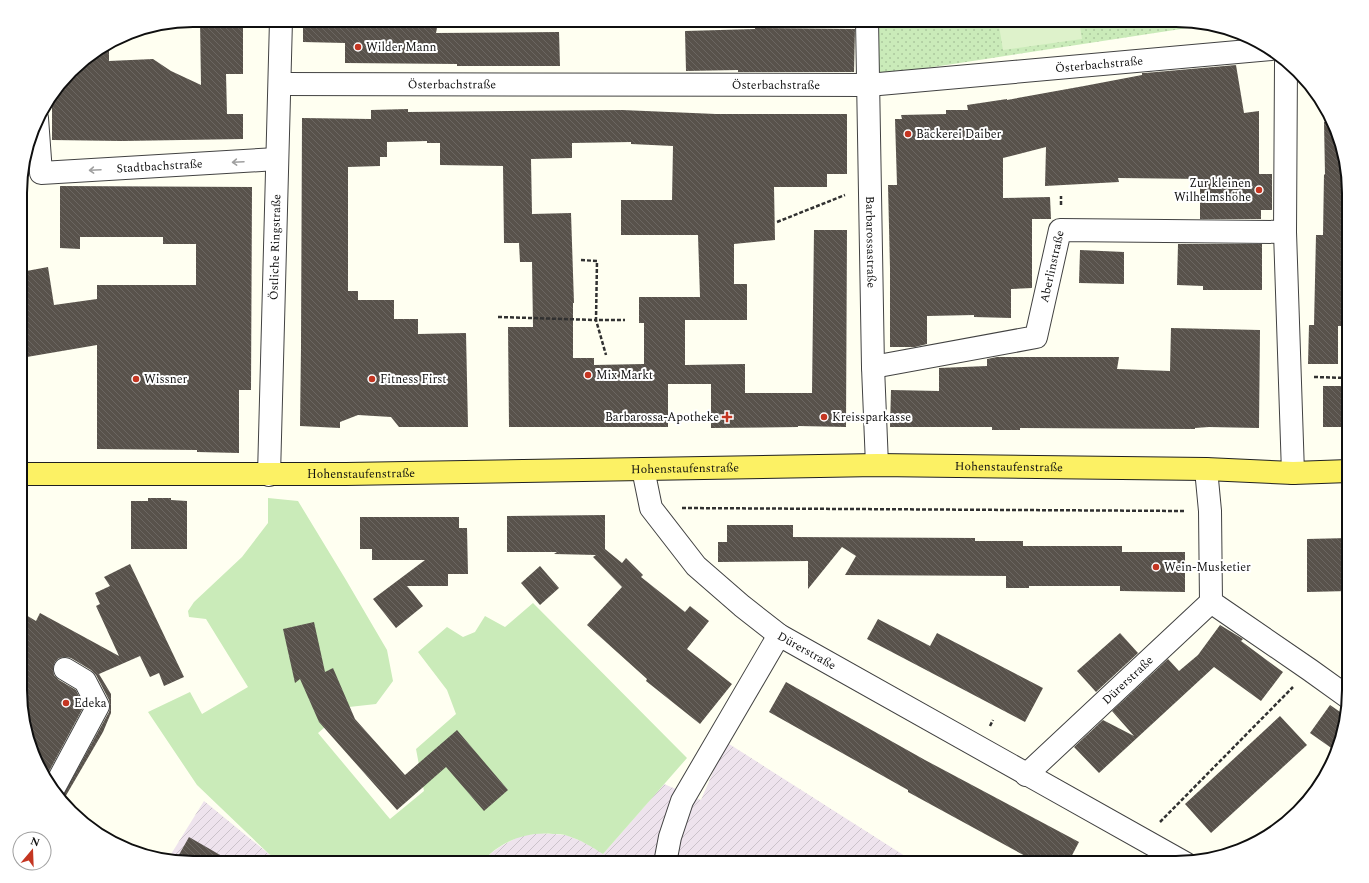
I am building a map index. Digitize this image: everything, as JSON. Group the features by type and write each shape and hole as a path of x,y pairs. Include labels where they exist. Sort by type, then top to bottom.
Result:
{"main road":[{"name":"Hohenstaufenstraße","path":"27,474 346,474 877,465 1206,469 1293,473 1342,471"}],"street":[{"name":"Östliche Ringstraße","path":"269,474 281,27"},
{"name":"Barbarossastraße","path":"867,27 873,367 877,465"},
{"name":"Österbachstraße","path":"280,84 868,85 1261,50"},
{"path":"1286,68 1285,232 1293,473"},
{"name":"Stadtbachstraße","path":"38,134 41,173 277,160"},
{"name":"Aberlinstraße","path":"873,367 1036,337 1060,230 1285,232"},
{"name":"Dürerstraße","path":"643,469 652,508 696,566 742,606 780,635 1026,775 1173,856"},
{"path":"1206,469 1210,512 1211,602 1342,693"},
{"name":"Dürerstraße","path":"1026,775 1211,602"},
{"path":"666,856 670,837 682,801 780,635"},
{"path":"56,784 98,706 85,681 64,669"}],"path":[{"path":"777,222 870,186"},
{"path":"581,260 597,261 596,320 606,355"},
{"path":"498,317 625,320"},
{"path":"1289,376 1342,378"},
{"path":"652,508 1210,512"},
{"path":"1143,839 1310,670"}],"shaded area":[{"path":"726,742 905,856 487,856 501,846 520,836 541,833 566,835 586,843 603,854 664,784 701,800"},
{"path":"204,801 272,856 182,856 171,855"}],"green space":[{"path":"877,27 1191,27 875,76"},
{"path":"999,27 1080,27 1082,39 1003,50"},
{"path":"268,498 298,501 387,650 393,681 376,704 349,707 318,733 390,819 424,791 416,749 456,714 447,690 418,652 447,627 463,637 475,632 485,616 505,627 533,603 687,758 603,854 591,846 566,835 533,834 523,836 505,844 488,856 272,856 197,785 148,712 190,692 202,714 248,687 206,619 189,617 188,611 194,602 242,557 268,523"}],"building":[{"path":"200,27 243,27 243,74 226,74 227,114 243,114 243,139 122,141 52,140 52,106 68,83 83,68 109,50 109,61 153,59 171,71 201,85"},
{"path":"303,27 437,28 436,33 559,32 560,66 457,66 457,64 345,63 345,43 303,42"},
{"path":"755,28 855,29 854,72 738,72 738,70 686,71 685,31"},
{"path":"1236,65 1244,113 1259,111 1259,174 1272,174 1272,210 1261,210 1261,219 1200,219 1200,179 1118,178 1119,182 1045,186 1046,147 1003,158 1003,198 1050,197 1051,219 1032,219 1032,288 1011,289 1011,318 974,317 974,315 927,316 927,344 915,347 890,347 888,185 897,185 895,119 902,119 901,115 946,114 946,110 968,110 967,105 1007,100 1084,86 1142,75 1142,73"},
{"path":"408,109 408,112 622,110 716,114 847,114 847,174 827,174 827,187 774,187 775,240 734,244 734,284 747,284 747,320 685,320 685,365 745,364 745,393 812,393 814,230 847,230 846,427 798,426 711,428 711,384 668,384 668,427 509,427 508,327 533,327 532,262 520,262 519,243 504,243 503,166 440,165 440,143 427,143 427,141 387,142 387,157 380,157 380,166 348,167 348,291 358,291 358,300 394,300 394,319 418,319 418,334 466,333 468,427 399,427 391,417 358,415 340,422 340,428 300,426 302,118 371,119 371,110","holes":["631,142 631,144 673,146 672,200 621,200 621,235 698,235 700,297 639,297 639,323 644,323 644,364 594,365 594,358 573,358 574,303 571,213 532,214 531,159 572,158 572,143"]},
{"path":"1324,122 1326,122 1329,129 1339,160 1342,182 1342,326 1338,326 1338,364 1308,364 1309,325 1314,325 1316,235 1323,235 1324,174 1325,175"},
{"path":"60,186 252,187 251,390 239,390 239,453 197,452 197,450 97,449 97,345 27,357 27,271 48,267 54,305 97,299 97,285 196,285 196,244 163,244 163,237 80,237 80,249 60,248"},
{"path":"1178,244 1262,244 1262,290 1203,290 1203,286 1177,285"},
{"path":"1080,250 1124,252 1124,284 1079,283"},
{"path":"1171,328 1260,330 1259,428 1020,428 1020,430 992,430 992,427 890,427 891,390 939,391 939,368 987,366 987,359 997,357 1119,357 1117,369 1170,371"},
{"path":"1323,386 1342,386 1342,427 1323,427"},
{"path":"148,498 171,498 171,500 187,501 187,549 131,549 131,501 148,501"},
{"path":"605,515 605,549 622,563 626,558 643,575 641,577 685,612 690,606 709,621 687,649 732,684 700,724 646,681 647,679 587,625 622,587 593,557 596,555 554,554 557,552 507,552 507,516"},
{"path":"360,517 459,517 459,528 467,528 468,574 448,574 448,586 407,586 423,606 396,628 373,599 425,560 372,560 372,549 360,549"},
{"path":"727,525 793,525 793,537 975,538 975,541 1023,541 1023,546 1122,546 1122,552 1185,552 1185,592 1120,591 1120,586 1029,586 1029,588 1006,588 1006,576 845,575 856,556 842,547 808,589 808,561 718,562 718,542 727,542"},
{"path":"1342,538 1342,591 1307,592 1307,539"},
{"path":"130,564 184,677 164,686 159,673 150,677 140,656 99,674 111,694 111,713 103,732 65,797 64,794 109,712 109,700 96,675 91,670 71,658 59,658 55,662 53,668 54,675 59,680 76,690 84,706 49,772 36,743 28,712 27,616 36,621 40,613 119,656 96,606 100,604 95,593 110,586 104,577"},
{"path":"540,566 559,588 540,605 521,583"},
{"path":"878,619 930,646 937,633 1043,688 1025,722 867,639"},
{"path":"314,622 325,672 333,668 355,719 405,775 457,730 508,790 484,811 446,767 397,810 319,722 300,679 295,683 283,629"},
{"path":"1220,625 1243,639 1241,641 1283,672 1261,701 1214,667 1099,773 1074,747 1103,720 1134,736 1112,711 1168,659 1179,671 1198,655"},
{"path":"1120,633 1138,653 1096,692 1077,671"},
{"path":"786,682 925,760 1079,842 1072,856 1025,856 908,792 908,790 769,712"},
{"path":"1330,705 1341,712 1331,748 1310,733"},
{"path":"1280,716 1307,745 1211,833 1185,804"},
{"path":"189,837 222,856 182,856 178,856"}],"place":[{"name":"Wilder Mann","path":"358,47"},
{"name":"Bäckerei Daiber","path":"908,134"},
{"name":"Zur kleinen Wilhelmshöhe","path":"1259,190"},
{"name":"Mix Markt","path":"588,375"},
{"name":"Wissner","path":"136,379"},
{"name":"Fitness First","path":"372,379"},
{"name":"Barbarossa-Apotheke","path":"727,417"},
{"name":"Kreissparkasse","path":"824,417"},
{"name":"Wein-Musketier","path":"1156,567"},
{"name":"Edeka","path":"66,703"}]}
